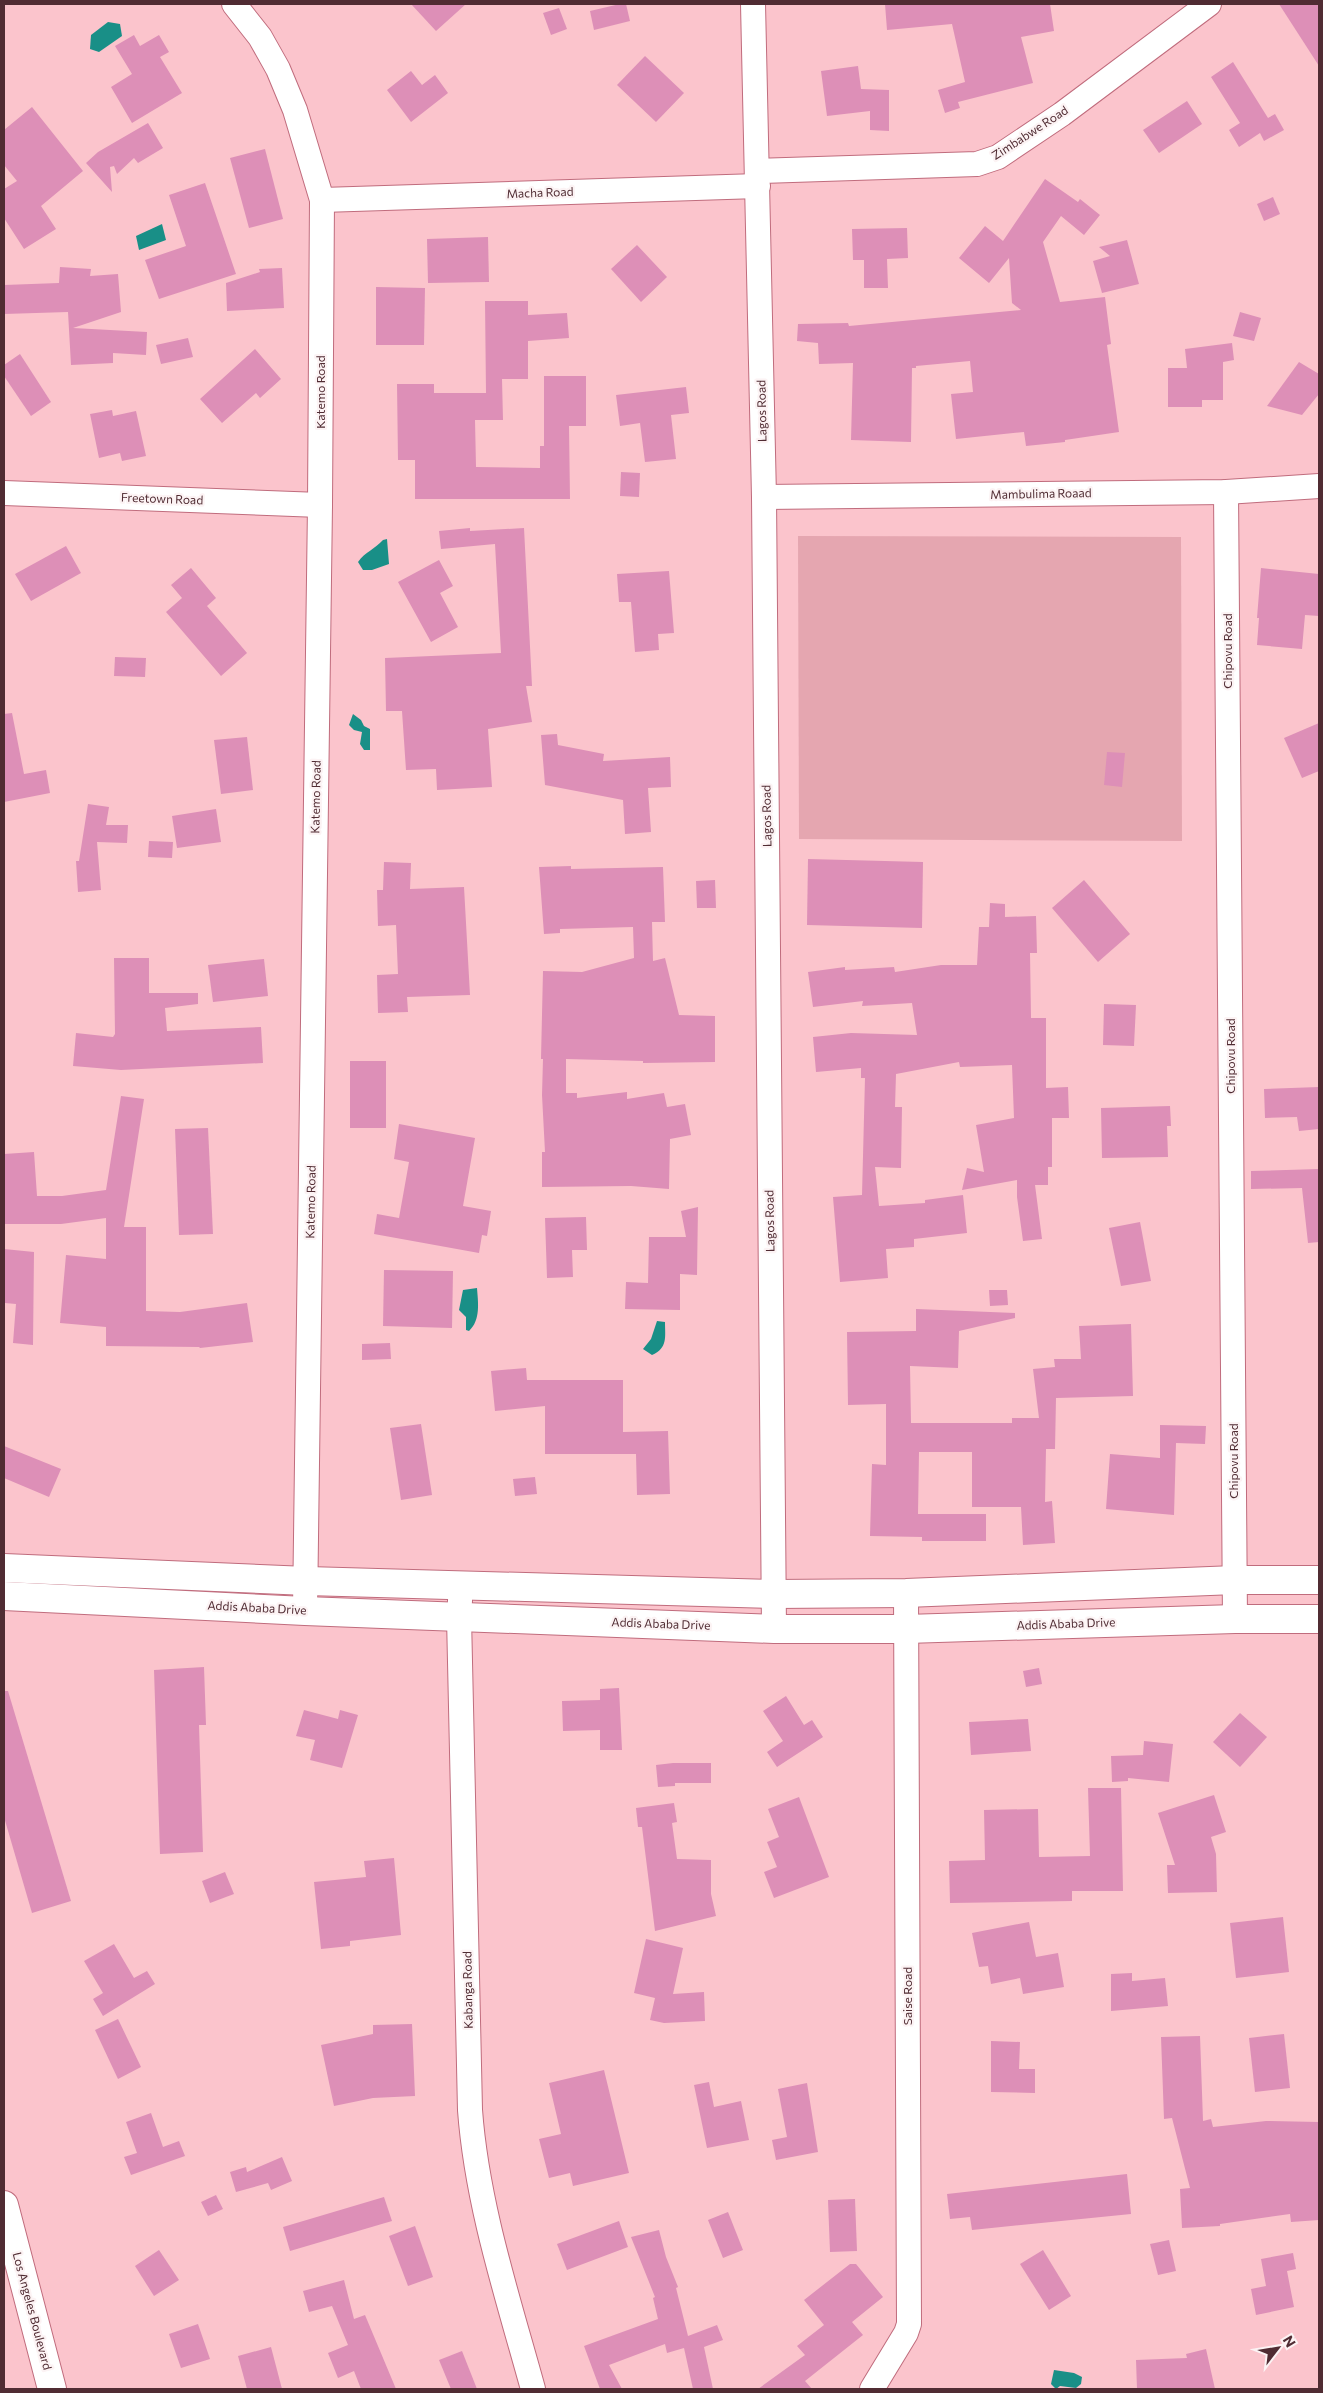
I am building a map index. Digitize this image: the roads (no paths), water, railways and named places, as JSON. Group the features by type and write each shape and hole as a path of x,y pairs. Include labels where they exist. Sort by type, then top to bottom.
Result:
{"main road":[{"path":"4,1568 307,1581 774,1594 906,1593 1235,1580 1319,1580"},
{"name":"Addis Ababa Drive","path":"4,1596 305,1611 774,1628 906,1629 1235,1619 1319,1619"},
{"name":"Los Angeles Boulevard","path":"4,2205 52,2389"}],"street":[{"name":"Katemo Road","path":"234,4 260,37 278,69 295,110 322,200 320,505 307,1581 305,1611"},
{"name":"Lagos Road","path":"753,4 764,497 774,1628"},
{"name":"Zimbabwe Road","path":"758,178 977,164 998,157 1062,114 1209,4"},
{"name":"Macha Road","path":"322,200 758,178"},
{"name":"Mambulima Roaad","path":"764,497 1226,492 1319,486"},
{"name":"Freetown Road","path":"4,492 320,505"},
{"name":"Chipovu Road","path":"1226,492 1235,1619"},
{"name":"Kabanga Road","path":"461,1584 459,1617 470,2110 473,2145 492,2233 533,2389"},
{"name":"Saise Road","path":"872,2389 906,2333 909,2324 906,1593"}],"water":[{"path":"108,22 120,24 122,36 99,52 90,49 91,35"},
{"path":"162,224 166,240 139,250 136,236"},
{"path":"387,539 389,564 372,570 363,570 358,562 383,540"},
{"path":"353,714 361,720 364,726 370,729 370,750 364,750 360,744 362,732 354,730 349,725"},
{"path":"477,1288 477,1316 473,1327 469,1331 466,1330 466,1317 459,1310 463,1290"},
{"path":"657,1321 665,1322 665,1337 661,1349 652,1355 643,1349 651,1339"},
{"path":"1054,2370 1074,2373 1082,2377 1081,2384 1076,2388 1060,2386 1056,2389 1051,2384"}]}
